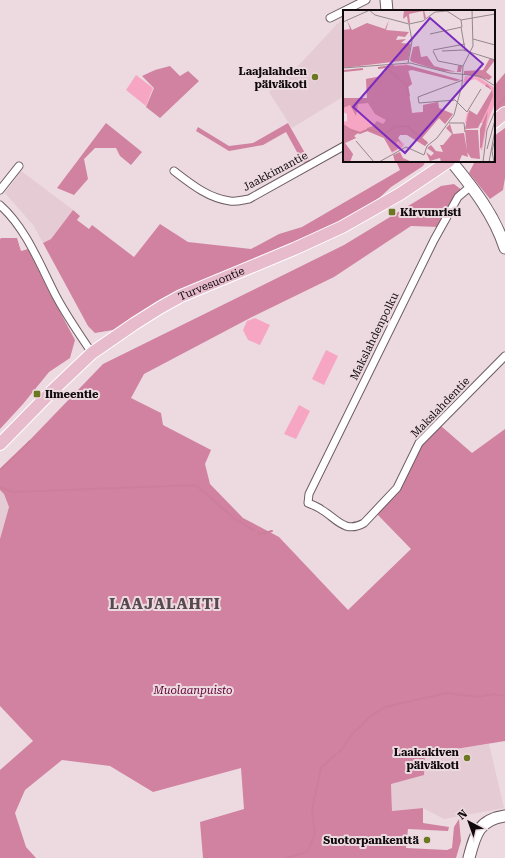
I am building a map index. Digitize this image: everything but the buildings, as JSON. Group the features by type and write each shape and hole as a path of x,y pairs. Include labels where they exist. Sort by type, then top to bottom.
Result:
{"main road":[{"path":"495,121 505,113"},
{"name":"Turvesuontie","path":"0,444 42,400 92,353 161,307 203,286 280,255 342,227 400,194 448,162"}],"street":[{"path":"346,10 366,0"},
{"path":"386,0 388,10"},
{"path":"330,18 343,12"},
{"name":"Jaakkimantie","path":"174,171 199,190 215,198 231,201 249,199 343,147"},
{"path":"451,162 483,201 500,233 505,248"},
{"path":"0,190 19,166"},
{"name":"Makslahdenpolku","path":"308,503 309,494 434,240 458,197 471,186"},
{"path":"0,205 10,215 25,236 64,311 92,353"},
{"name":"Makslahdentie","path":"308,503 322,509 343,525 357,527 364,522 397,488 418,443 505,356"},
{"path":"469,858 477,831 481,826 493,819 505,816"}],"shaded area":[{"name":"Laajalahden päiväkoti","path":"343,19 343,97 292,128 269,92 302,62"},
{"path":"136,75 153,88 146,106 126,90"},
{"path":"21,171 73,210 51,239 43,243 34,226 5,193"},
{"path":"255,318 270,325 260,345 248,340 243,330 247,321"},
{"path":"326,350 338,356 324,385 312,379"},
{"path":"299,405 310,411 296,439 284,434"},
{"path":"0,490 4,494 9,507 0,539"},
{"path":"489,744 504,808 444,819 423,808 392,811 391,783 424,775 425,754"}],"green space":[{"path":"170,66 180,76 188,71 199,81 160,118 146,107 154,88 142,76 155,70"},
{"path":"505,73 505,108 495,114 495,85"},
{"path":"106,123 142,152 131,165 120,156 116,148 95,148 84,159 88,179 74,195 57,188"},
{"path":"288,123 310,162 303,163 286,132 263,145 229,151 196,131 198,127 229,146 253,143"},
{"path":"505,128 505,178 503,190 490,199 469,173 474,162 495,162 495,135"},
{"path":"396,162 425,162 423,166 391,187 376,201 318,233 179,290 155,303 113,330 95,333 88,326 43,243 51,239 73,210 80,216 77,220 89,229 92,225 134,257 160,224 188,242 251,249 279,234 302,227 400,170"},
{"name":"Muolaanpuisto","path":"454,184 463,191 439,227 411,226 334,277 250,318 144,374 131,398 161,413 163,425 211,450 205,464 210,484 243,518 279,537 348,610 411,549 377,514 421,446 441,426 472,453 505,429 505,741 425,754 424,775 391,784 392,811 423,808 423,823 449,827 448,831 408,829 406,848 447,850 452,848 454,827 459,819 461,841 456,858 203,858 200,822 244,809 241,768 153,792 110,766 62,760 25,790 15,813 26,847 36,858 0,858 0,770 33,741 0,706 0,539 9,507 4,494 0,490 0,471 103,364 344,245 441,186"},
{"path":"17,238 21,251 28,249 75,340 70,358 49,372 0,429 0,239"}],"waterway":[{"path":"497,112 496,108 505,97"},
{"path":"0,470 30,441"},
{"path":"0,487 12,492 196,485 236,520 254,530"},
{"path":"258,533 261,534 272,531"},
{"path":"286,858 307,852 315,834 312,810 321,768 341,750 354,732 369,717 385,707 446,693 478,697 494,694 505,696"}],"place":[{"name":"Laajalahden päiväkoti","path":"315,77"},
{"name":"Kirvunristi","path":"392,212"},
{"name":"Ilmeentie","path":"37,394"},
{"name":"Laakakiven päiväkoti","path":"467,758"},
{"name":"Suotorpankenttä","path":"427,840"}],"district":[{"name":"LAAJALAHTI","path":"165,604"}]}
